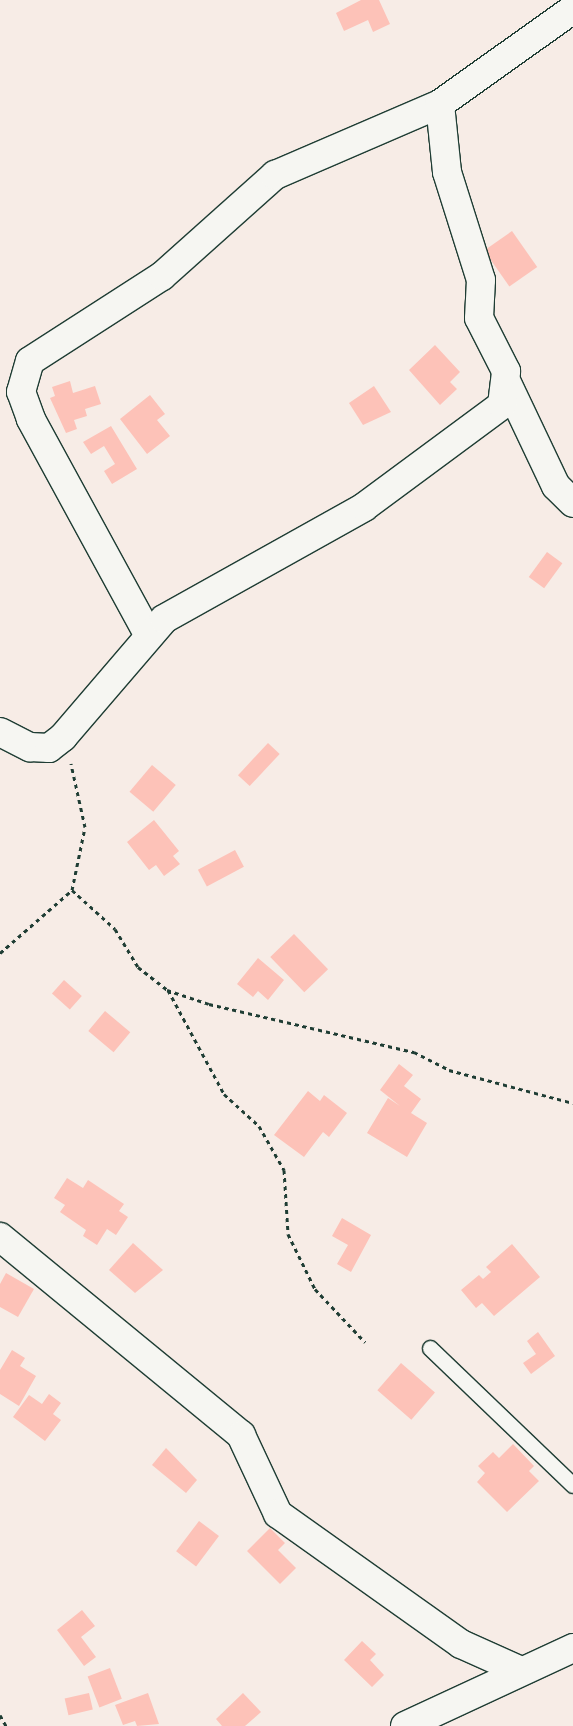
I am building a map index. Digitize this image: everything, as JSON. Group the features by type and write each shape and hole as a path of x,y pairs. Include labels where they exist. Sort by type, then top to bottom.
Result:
{"street":[{"path":"148,634 30,419 21,392 30,361 162,276 275,175 440,104 573,9"},
{"path":"440,104 447,172 481,280 479,318 502,361 507,384 556,486 573,502"},
{"path":"0,732 40,750 63,737 148,634 175,612 264,568 364,507 502,405 507,384"},
{"path":"0,1237 241,1435 278,1514 461,1644 521,1671"},
{"path":"405,1726 573,1648"}],"lane":[{"path":"430,1348 573,1485"}],"path":[{"path":"0,953 72,890 84,827 63,737"},
{"path":"72,890 116,929 138,967 168,990 209,1004 414,1052 458,1073 573,1103"},
{"path":"168,990 224,1094 259,1126 284,1170 288,1234 314,1289 365,1342"},
{"path":"0,1715 6,1726"}],"building":[{"path":"361,0 379,0 390,24 373,32 368,20 344,31 336,13"},
{"path":"512,231 537,267 509,287 484,251"},
{"path":"435,345 460,372 450,382 457,389 440,405 409,370"},
{"path":"70,381 73,393 95,386 101,404 85,409 87,416 74,420 77,429 66,433 50,398 55,396 52,387"},
{"path":"374,386 391,412 363,425 349,403"},
{"path":"150,395 165,414 157,420 170,436 147,454 120,419"},
{"path":"111,426 137,469 112,484 104,471 115,464 104,446 91,454 83,442"},
{"path":"547,552 562,563 544,588 529,577"},
{"path":"268,743 280,754 250,786 238,775"},
{"path":"152,765 176,785 153,812 130,792"},
{"path":"154,820 179,851 173,856 180,864 164,876 156,865 149,870 127,842"},
{"path":"235,850 244,867 207,886 198,870"},
{"path":"294,934 328,969 304,992 270,957"},
{"path":"258,958 284,980 268,1000 258,991 253,997 237,984"},
{"path":"64,980 82,996 70,1009 52,993"},
{"path":"105,1011 130,1032 114,1052 88,1031"},
{"path":"399,1064 413,1075 404,1086 421,1099 411,1113 427,1123 407,1157 367,1133 388,1098 400,1106 380,1090"},
{"path":"308,1091 320,1101 324,1095 347,1113 329,1137 323,1132 304,1157 274,1135"},
{"path":"67,1178 83,1188 88,1180 124,1204 119,1211 128,1217 116,1235 107,1229 97,1245 83,1236 86,1230 60,1212 65,1205 54,1198"},
{"path":"342,1218 371,1235 351,1272 337,1264 348,1245 332,1236"},
{"path":"133,1243 163,1270 135,1293 109,1270"},
{"path":"512,1244 540,1277 494,1316 482,1303 476,1308 461,1290 479,1275 483,1279 491,1272 486,1267"},
{"path":"6,1273 34,1289 18,1317 0,1307 0,1284"},
{"path":"538,1332 555,1356 531,1374 523,1363 536,1354 527,1341"},
{"path":"12,1350 25,1358 20,1366 36,1376 19,1406 0,1394 0,1370"},
{"path":"401,1363 435,1393 411,1420 377,1390"},
{"path":"49,1394 61,1403 53,1414 61,1420 45,1441 13,1417 29,1395 42,1404"},
{"path":"513,1444 534,1466 529,1471 539,1481 507,1512 477,1482 485,1473 478,1466 493,1452 499,1458"},
{"path":"166,1448 197,1480 186,1493 152,1465"},
{"path":"199,1521 219,1536 196,1566 176,1551"},
{"path":"270,1528 285,1543 278,1550 296,1568 280,1584 247,1551"},
{"path":"82,1610 95,1626 81,1637 96,1657 84,1666 57,1630"},
{"path":"362,1641 376,1654 370,1660 384,1675 372,1687 344,1660"},
{"path":"110,1668 122,1699 99,1707 88,1677"},
{"path":"89,1693 93,1710 68,1715 65,1699"},
{"path":"148,1693 159,1724 137,1726 135,1721 123,1725 115,1705"},
{"path":"243,1693 261,1712 245,1726 222,1726 216,1719"}]}
